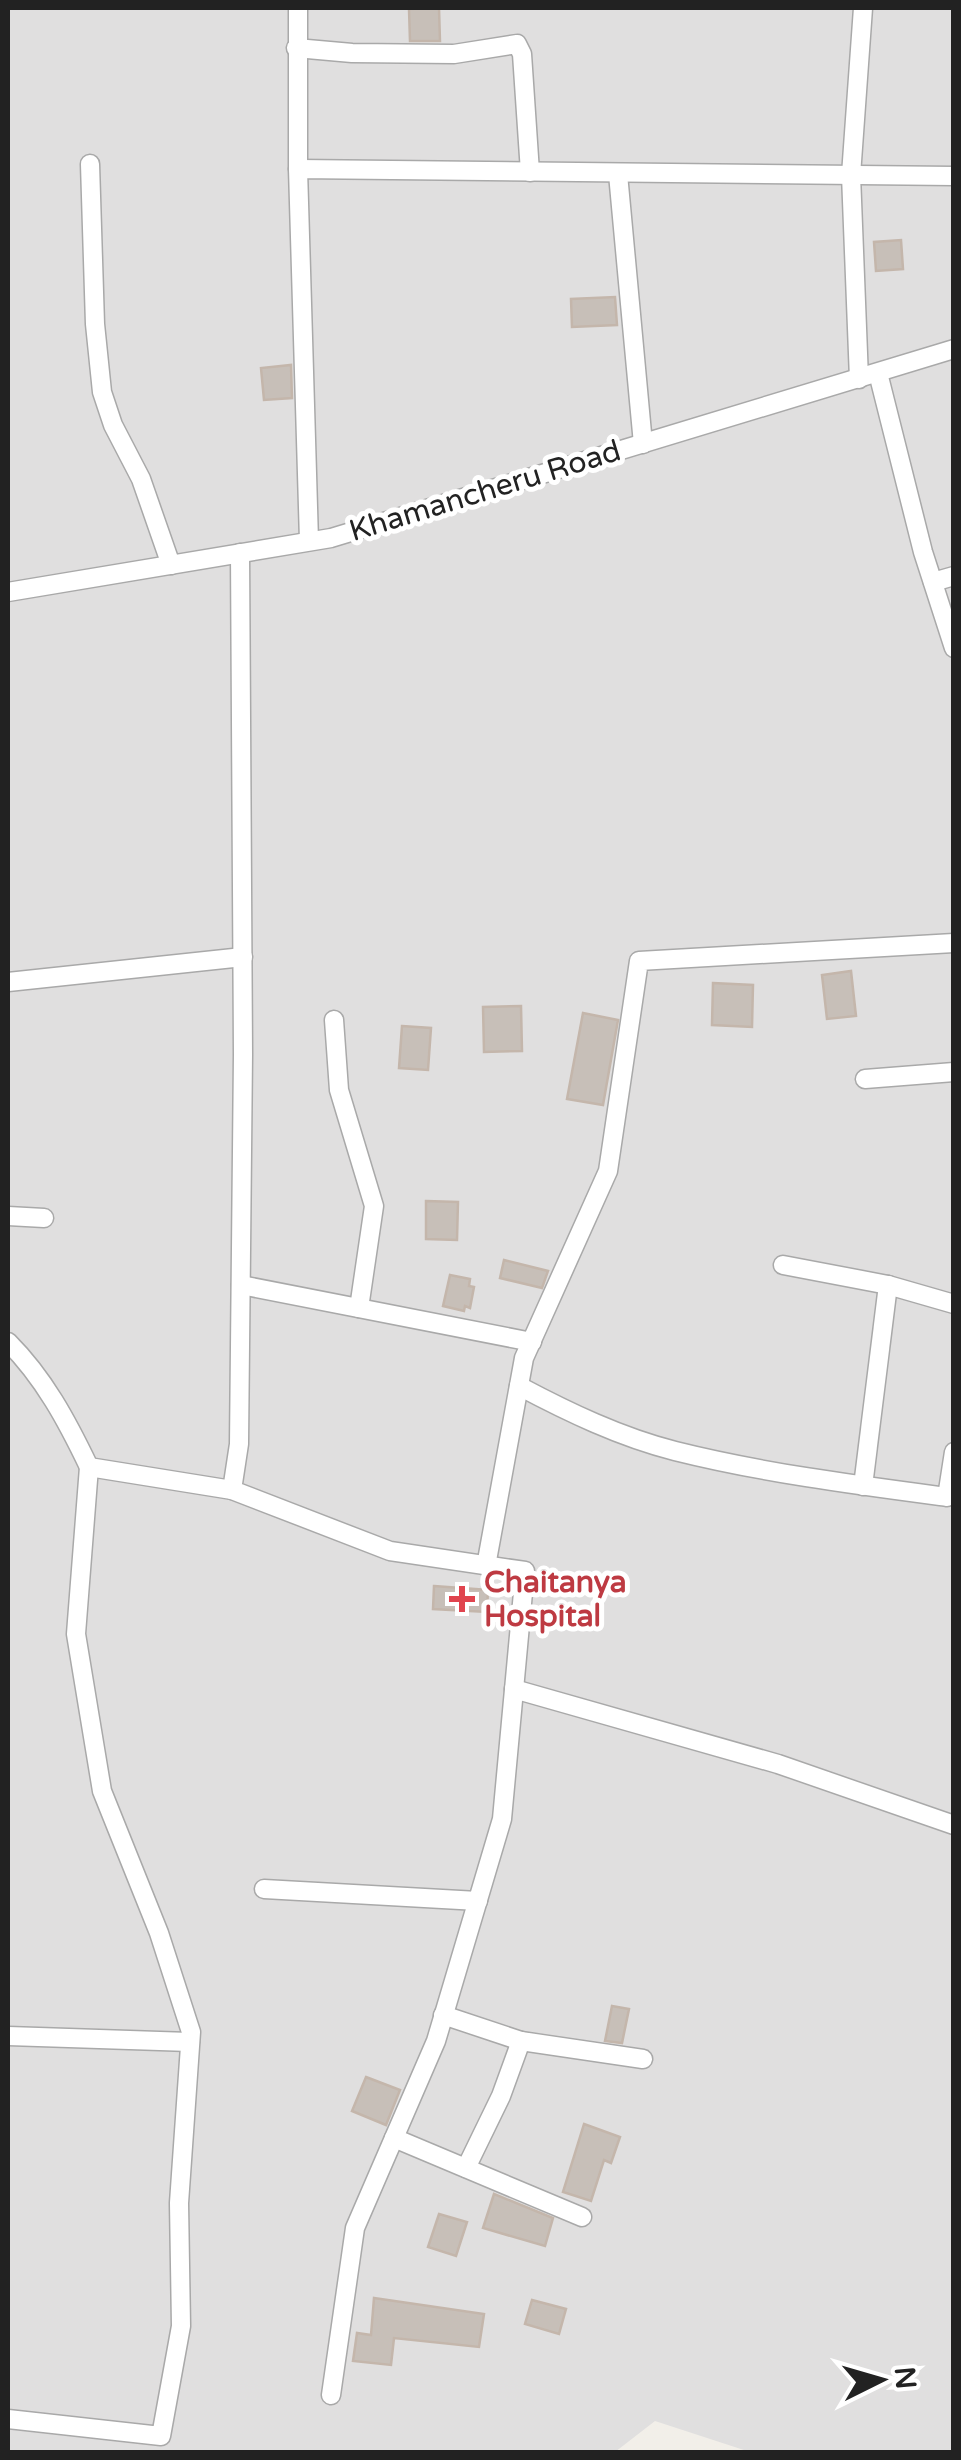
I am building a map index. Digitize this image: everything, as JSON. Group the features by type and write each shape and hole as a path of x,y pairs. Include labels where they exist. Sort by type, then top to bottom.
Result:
{"street":[{"path":"298,8 302,364 309,541"},
{"path":"864,8 851,176 869,376 954,648"},
{"path":"296,48 454,54 516,44 522,54 530,172"},
{"path":"90,164 95,324 102,392 172,565"},
{"path":"298,169 954,176"},
{"path":"618,174 642,444"},
{"name":"Khamancheru Road","path":"8,592 331,538 954,349"},
{"path":"232,1490 239,1444 241,1286 240,553"},
{"path":"933,582 954,576"},
{"path":"486,1566 524,1358 608,1170 639,961 954,943"},
{"path":"8,982 242,958"},
{"path":"334,1020 338,1090 374,1206 359,1308"},
{"path":"865,1078 954,1072"},
{"path":"8,1216 44,1218"},
{"path":"783,1265 888,1285 954,1304"},
{"path":"864,1486 888,1285"},
{"path":"241,1286 532,1342"},
{"path":"8,1342 27,1361 62,1411 89,1467 76,1634 102,1790 159,1933 191,2032 179,2203 181,2326 166,2444 8,2419"},
{"path":"519,1386 562,1408 674,1451 864,1486 950,1497 954,1452"},
{"path":"89,1467 232,1490 390,1552 525,1572 502,1819 436,2041 355,2228 332,2395"},
{"path":"514,1689 778,1764 954,1825"},
{"path":"264,1889 478,1901"},
{"path":"443,2015 520,2041 643,2060"},
{"path":"8,2036 190,2042"},
{"path":"466,2168 500,2096 520,2041"},
{"path":"394,2138 582,2217"}],"shaded area":[{"path":"8,8 953,8 953,2452 750,2452 655,2421 615,2452 8,2452"}],"building":[{"path":"439,8 440,41 410,41 409,9"},
{"path":"901,240 903,269 876,271 874,242"},
{"path":"615,297 617,325 572,327 571,299"},
{"path":"291,365 292,398 264,400 261,368"},
{"path":"851,971 856,1016 827,1019 822,975"},
{"path":"713,983 753,985 752,1027 712,1025"},
{"path":"521,1006 522,1051 484,1052 483,1007"},
{"path":"583,1013 618,1020 603,1105 567,1099"},
{"path":"402,1026 431,1028 428,1070 399,1068"},
{"path":"426,1201 458,1202 457,1240 426,1239"},
{"path":"504,1260 548,1271 542,1288 500,1278"},
{"path":"450,1275 470,1279 469,1286 474,1287 470,1308 465,1306 464,1311 443,1306"},
{"path":"434,1586 488,1590 487,1612 433,1609"},
{"path":"612,2006 629,2009 622,2043 605,2041"},
{"path":"366,2077 400,2090 386,2125 352,2111"},
{"path":"584,2124 620,2137 611,2163 604,2160 591,2201 563,2192"},
{"path":"494,2194 553,2218 545,2246 483,2228"},
{"path":"439,2214 467,2222 456,2256 428,2247"},
{"path":"374,2298 484,2314 479,2347 394,2338 391,2365 353,2361 357,2333 371,2335"},
{"path":"532,2300 566,2309 559,2334 525,2324"}],"place":[{"name":"Chaitanya Hospital","path":"462,1599"}]}
